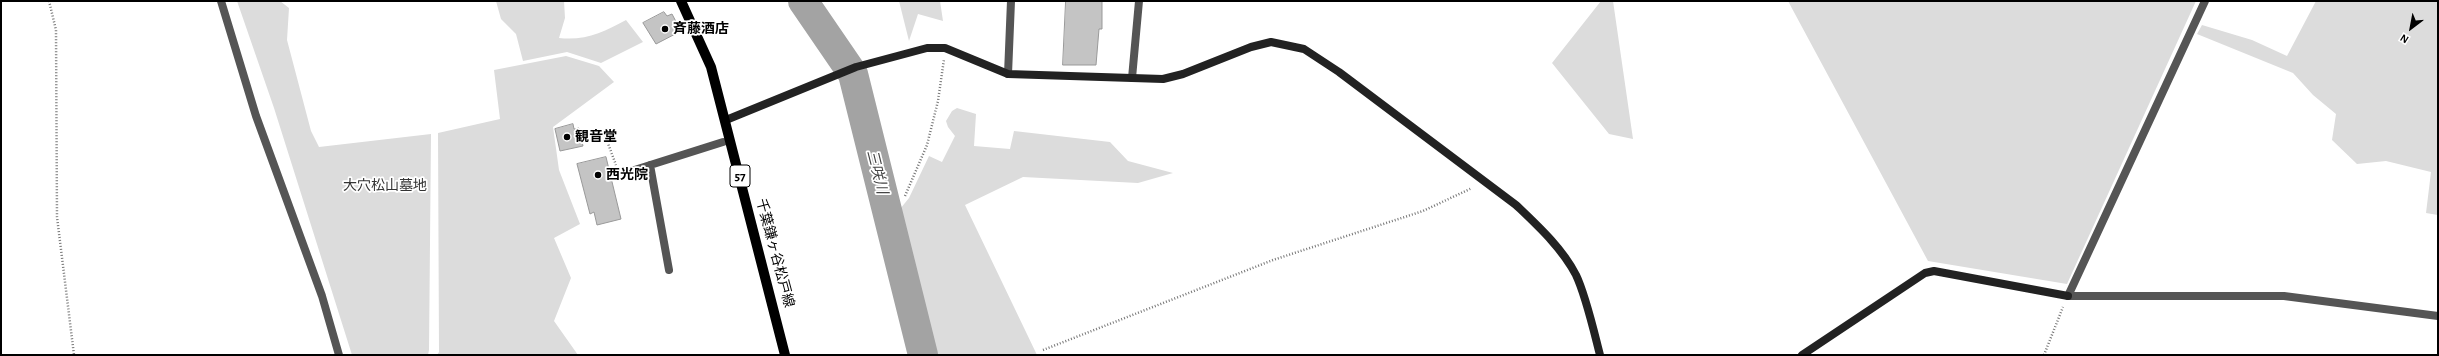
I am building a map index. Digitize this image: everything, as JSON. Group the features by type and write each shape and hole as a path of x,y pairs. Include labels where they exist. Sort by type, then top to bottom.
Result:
{"main road":[{"name":"千葉鎌ヶ谷松戸線","path":"681,1 711,67 786,355"}],"street":[{"path":"220,1 256,116 322,296 339,355"},
{"path":"1008,74 1011,1"},
{"path":"1132,78 1138,1"},
{"path":"2068,296 2205,1"},
{"path":"726,120 856,67 927,48 945,48 1008,74 1163,79 1183,74 1251,47 1271,42 1304,49 1339,72 1516,205 1561,253 1576,276 1600,355"},
{"path":"625,173 723,142"},
{"path":"650,165 669,270"},
{"path":"1802,355 1925,273 1934,271 2068,296 2284,296 2438,316"}],"path":[{"path":"49,1 56,30 57,218 74,355"},
{"path":"905,196 927,145 938,102 945,48"},
{"path":"583,134 603,130 616,167"},
{"path":"1043,350 1273,260 1423,212 1485,182"},
{"path":"2044,355 2068,296"}],"green space":[{"name":"大穴松山墓地","path":"237,1 280,1 289,8 287,40 311,131 319,147 431,134 428,355 352,355 274,108"},
{"path":"496,1 564,1 565,18 559,38 568,39 594,35 626,20 643,42 601,63 567,52 523,61 516,34 501,19"},
{"path":"899,1 940,1 943,21 918,14 909,41"},
{"path":"1601,1 1613,1 1633,139 1609,134 1552,63"},
{"path":"1788,1 2196,1 2067,284 1928,261"},
{"path":"2316,1 2438,1 2438,215 2426,213 2431,172 2386,161 2357,164 2332,140 2336,114 2313,95 2293,73 2197,34 2202,25 2252,40 2287,56"},
{"path":"566,56 599,66 614,82 553,127 559,170 580,224 554,238 571,278 554,321 578,355 437,355 439,352 438,133 500,119 494,70"},
{"path":"957,108 976,114 974,146 1010,149 1014,131 1110,142 1128,161 1173,173 1138,183 1023,177 965,205 1037,355 930,355 896,214 909,198 929,156 942,162 955,136 948,127 946,121 952,111"}],"building":[{"path":"1066,1 1102,1 1102,29 1099,29 1096,65 1063,65"},
{"path":"664,12 667,16 672,14 681,31 656,44 643,23"},
{"path":"573,124 574,129 579,128 583,146 560,151 555,129"},
{"path":"606,157 621,219 597,225 594,212 590,214 577,164"}],"waterway":[{"name":"三咲川","path":"803,1 853,74 923,355"}],"place":[{"name":"斉藤酒店","path":"665,29"},
{"name":"観音堂","path":"567,137"},
{"name":"西光院","path":"598,175"}]}
